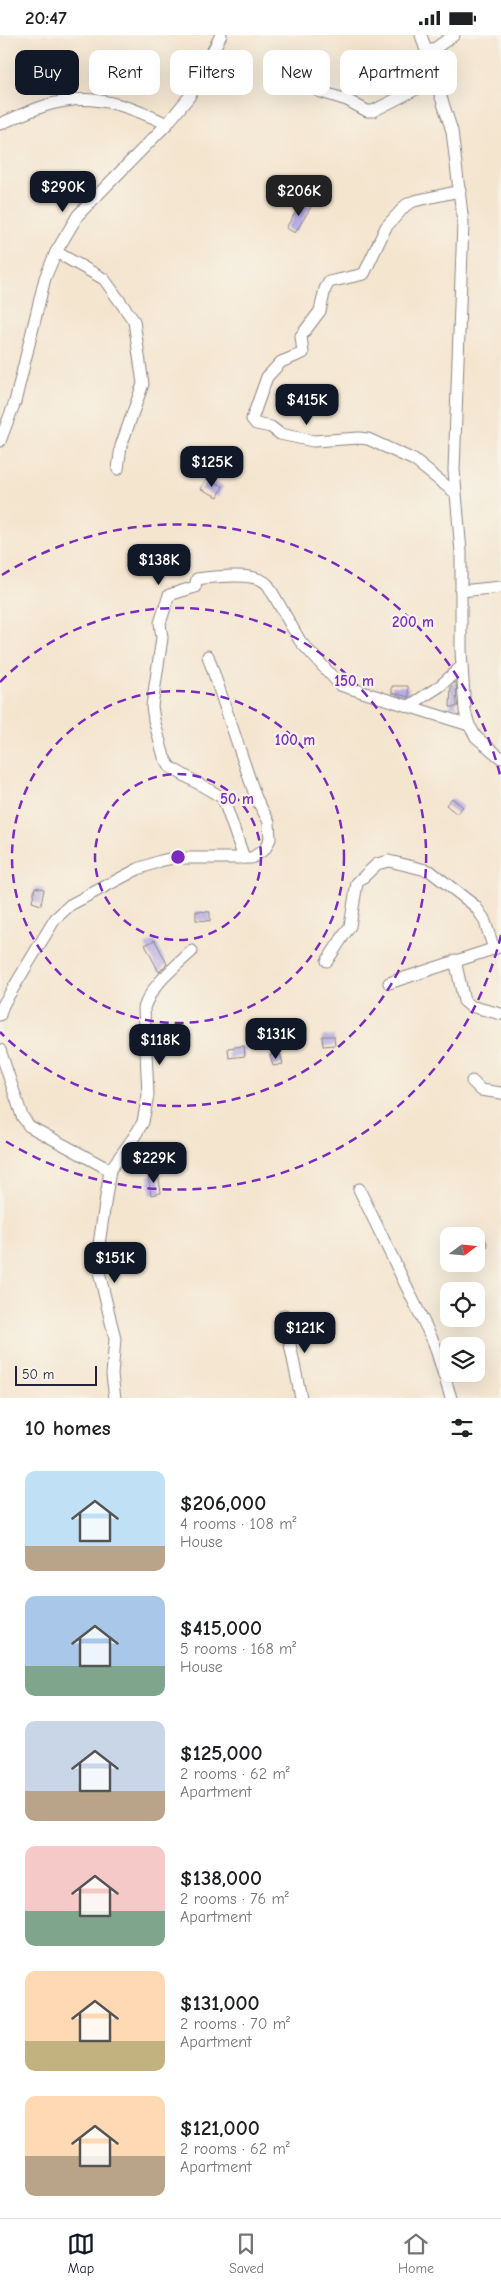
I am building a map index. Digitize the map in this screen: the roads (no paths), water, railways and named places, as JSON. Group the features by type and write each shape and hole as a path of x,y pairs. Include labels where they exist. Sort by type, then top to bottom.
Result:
{"street":[{"path":"0,441 3,425 15,402 44,279 56,252 78,215 167,124 189,97 221,35"},
{"path":"421,35 426,50"},
{"path":"433,50 454,35"},
{"path":"330,95 347,100 367,111 373,111 404,95"},
{"path":"441,95 452,131 463,223 454,492 459,529 462,665 469,725 476,737 501,758"},
{"path":"0,124 49,105 83,99 134,109 167,124"},
{"path":"454,492 414,459 368,439 313,441 280,434 271,427 256,424 252,419 267,377 281,362 303,353 301,335 320,311 325,289 329,283 364,274 386,227 410,203 460,191"},
{"path":"56,252 104,279 134,321 143,384 121,446 118,469"},
{"path":"244,858 223,798 170,767 164,757 152,706 162,638 160,623 169,595 195,587 197,579 225,575 261,580 268,585 300,641 337,682 349,689 469,725"},
{"path":"461,591 501,587"},
{"path":"0,1015 3,1005 55,919 70,905 138,869 160,861 173,858 244,858 259,855 265,849 271,830 269,822 256,798 208,656"},
{"path":"409,706 440,686 462,665"},
{"path":"327,961 350,926 357,883 377,864 389,861 430,871 475,906 484,919 497,948 389,983"},
{"path":"115,1398 112,1382 115,1339 99,1272 98,1251 110,1170 143,1122 148,1095 144,1008 152,990 192,951"},
{"path":"456,960 464,1001 470,1006 501,1014"},
{"path":"0,1050 22,1116 29,1126 110,1170"},
{"path":"472,1081 481,1090 501,1093"},
{"path":"359,1189 434,1343 451,1398"},
{"path":"284,1315 302,1398"}]}
